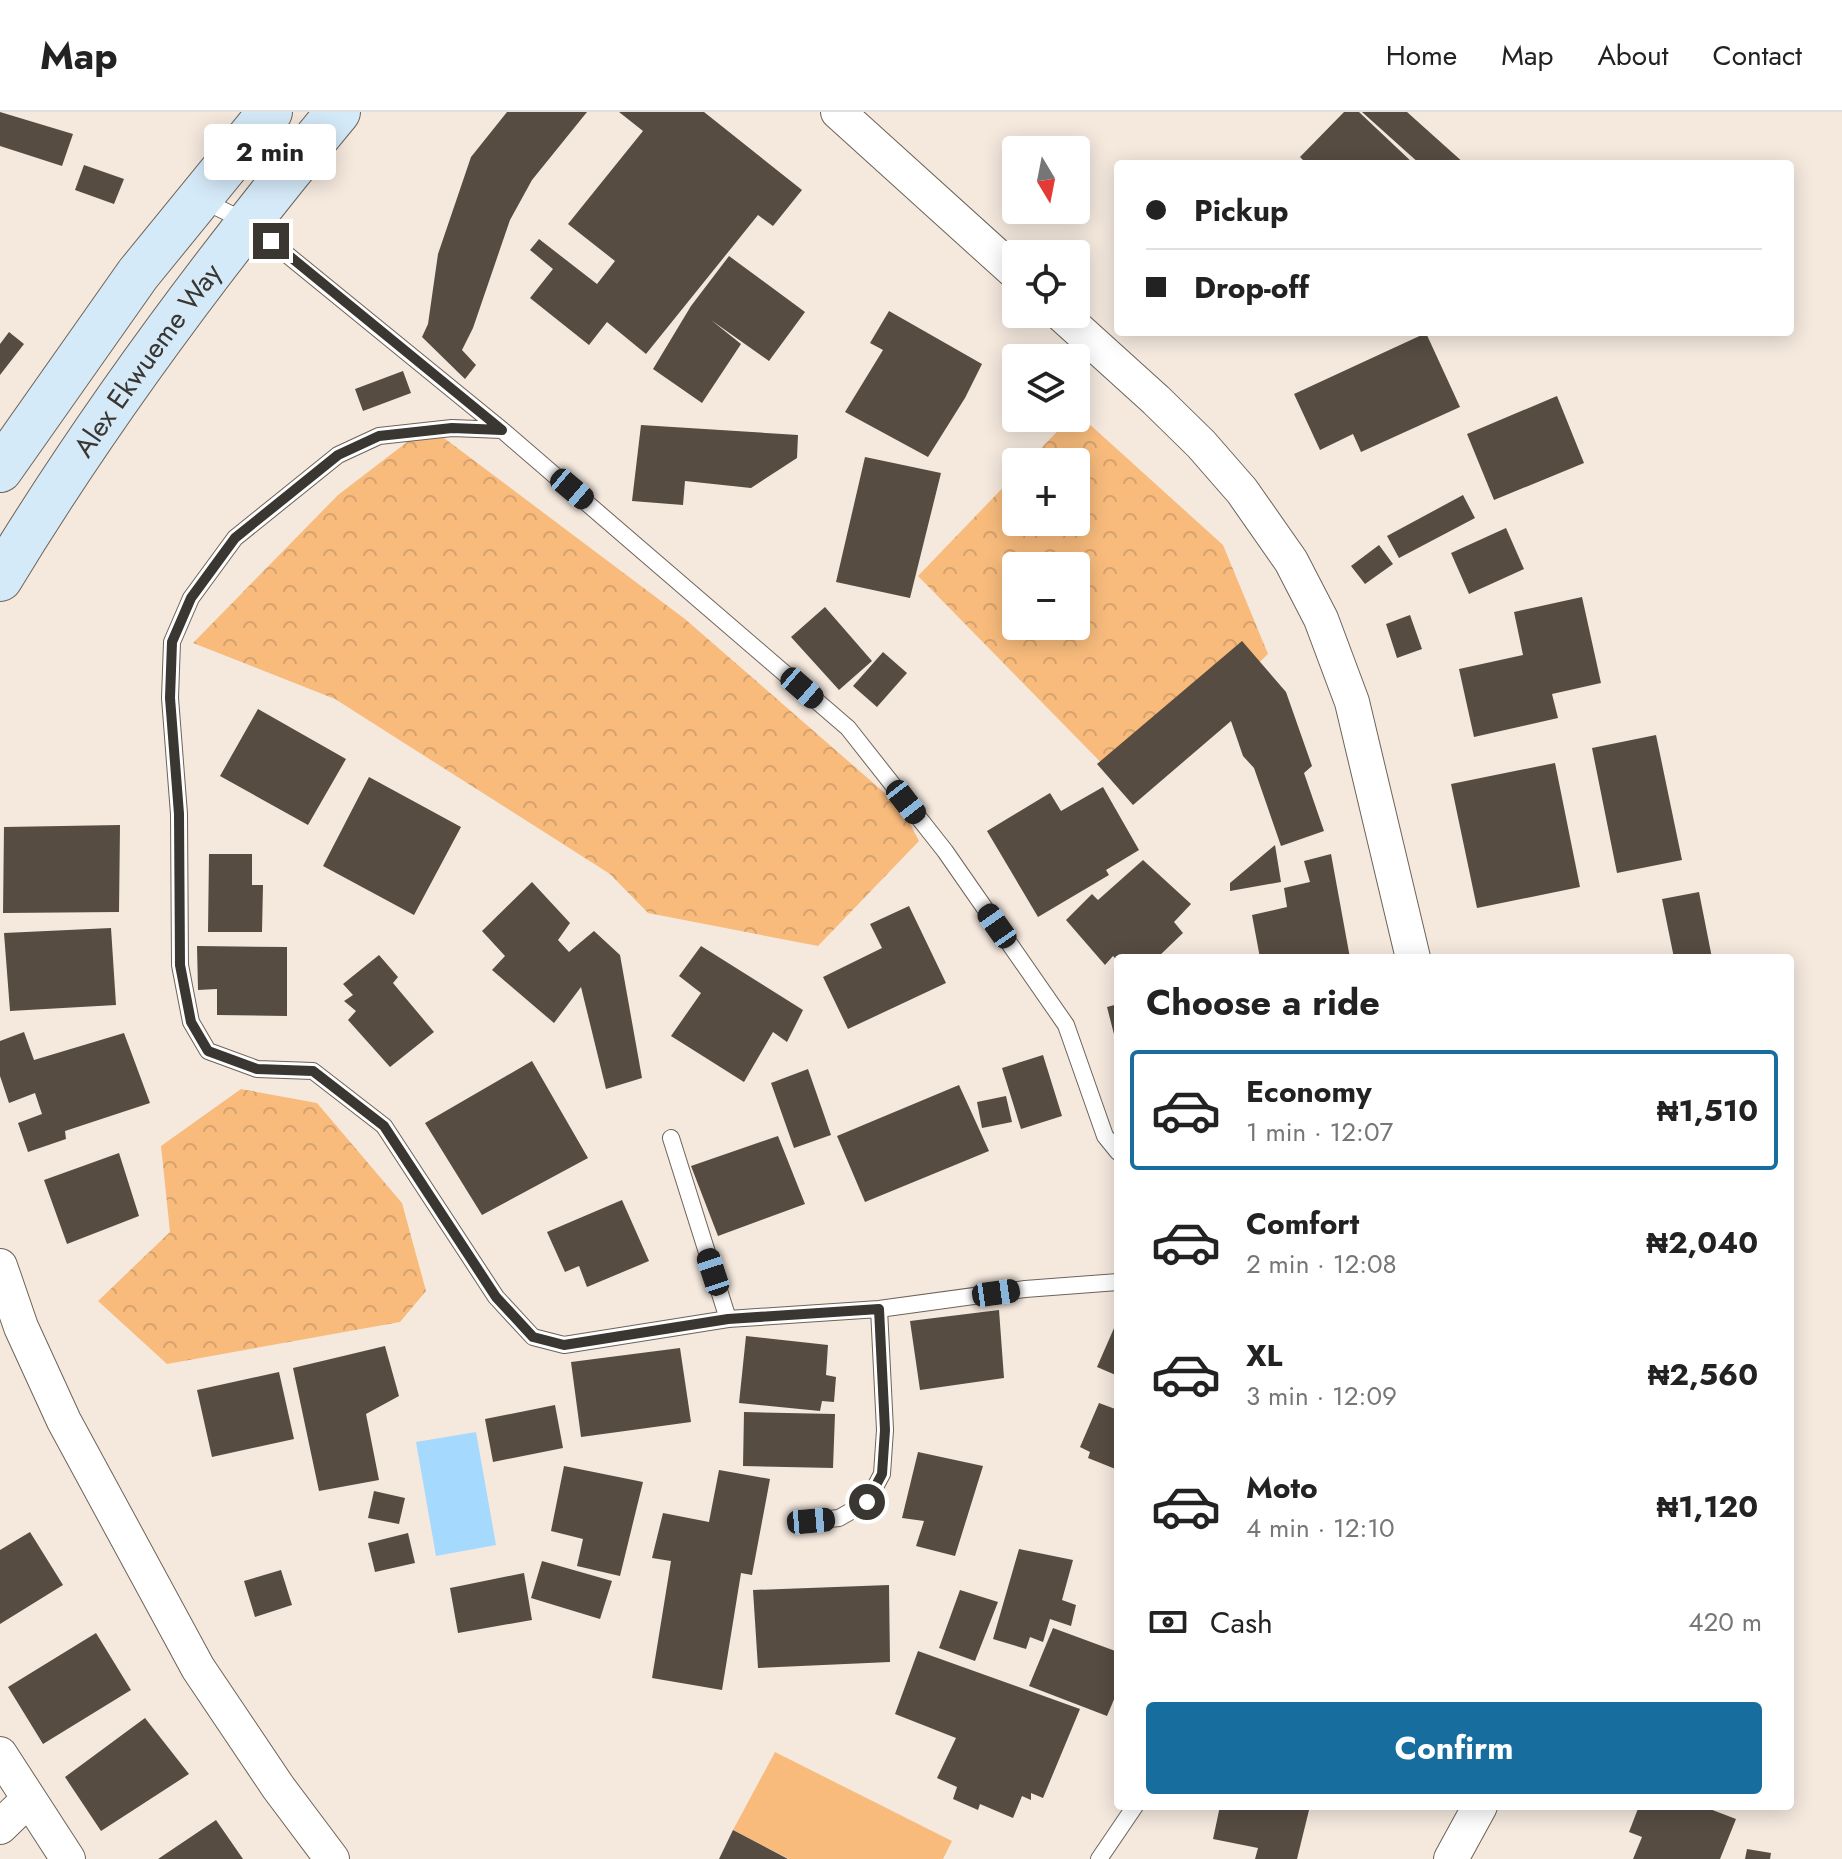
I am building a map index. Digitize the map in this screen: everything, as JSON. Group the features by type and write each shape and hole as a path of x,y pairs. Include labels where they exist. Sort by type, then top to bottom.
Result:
{"street":[{"name":"Alex Ekwueme Way","path":"0,470 138,274 270,112"},
{"name":"Alex Ekwueme Way","path":"0,579 42,508 181,309 247,222 338,112"},
{"path":"838,112 1002,260"},
{"path":"1076,328 1201,444 1242,491 1291,561 1321,619 1352,702 1412,954"},
{"path":"0,1266 21,1327 64,1421 198,1668 278,1787 332,1859"},
{"path":"0,1754 68,1859"},
{"path":"0,1827 29,1799"},
{"path":"1451,1859 1478,1810"}],"lane":[{"path":"200,198 247,222 502,430 848,728 945,851 1066,1025 1105,1136 1114,1147"},
{"path":"502,430 452,428 379,436 338,455 235,538 191,598 172,642 170,698 179,814 180,965 191,1022 208,1051 257,1069 313,1071 384,1126 496,1297 533,1337 564,1345 728,1319 879,1309 1025,1289 1114,1282"},
{"path":"671,1138 728,1319"},
{"path":"811,1521 839,1518 867,1502 882,1474 885,1430 879,1309"},
{"path":"1099,1859 1132,1810"}],"green space":[{"path":"1090,425 1223,545 1268,654 1127,789 918,576 1002,489 1002,536 1090,536 1090,448 1041,448 1057,432 1090,432"},
{"path":"428,426 685,619 902,808 919,841 818,946 648,913 610,874 335,699 193,643 338,495"},
{"path":"241,1089 317,1103 402,1203 426,1291 400,1322 167,1364 98,1301 170,1232 161,1146"},
{"path":"775,1752 952,1841 943,1859 789,1859 733,1830"}],"water":[{"path":"476,1432 496,1545 436,1556 416,1442"}],"building":[{"path":"0,112 73,134 62,166 0,146"},
{"path":"507,112 587,112 532,180 510,220 473,328 462,350 476,365 465,379 422,337 428,324 438,254 471,157"},
{"path":"619,112 704,112 802,190 773,226 758,215 646,354 607,322 589,345 530,298 553,269 530,250 539,239 597,284 615,261 568,224 643,131"},
{"path":"1344,112 1359,112 1410,160 1303,160 1300,157"},
{"path":"1362,112 1407,112 1461,160 1416,160"},
{"path":"84,165 124,179 114,204 75,190"},
{"path":"729,256 805,312 769,361 711,320 741,344 702,403 653,369 691,306"},
{"path":"889,311 982,364 928,457 845,412 883,350 870,343"},
{"path":"9,332 24,344 0,375 0,344"},
{"path":"1420,336 1427,336 1460,407 1361,452 1353,434 1320,450 1294,394"},
{"path":"403,371 411,393 363,411 355,389"},
{"path":"1557,396 1584,463 1494,500 1467,434"},
{"path":"641,425 798,435 797,458 751,488 685,481 683,505 632,501"},
{"path":"865,457 941,473 910,598 836,582"},
{"path":"1463,495 1475,518 1399,558 1387,536"},
{"path":"1506,528 1524,569 1469,594 1451,553"},
{"path":"1379,545 1393,564 1365,584 1351,566"},
{"path":"1582,597 1601,683 1552,694 1558,718 1474,737 1459,669 1523,655 1514,612"},
{"path":"825,607 872,661 839,690 791,637"},
{"path":"1410,615 1422,649 1397,658 1386,624"},
{"path":"1242,641 1286,692 1312,766 1304,773 1324,831 1281,846 1254,768 1243,756 1231,721 1133,805 1097,764"},
{"path":"883,652 907,673 877,707 853,686"},
{"path":"258,709 346,759 308,825 220,776"},
{"path":"1656,735 1682,860 1617,873 1592,748"},
{"path":"1555,763 1580,887 1477,908 1451,784"},
{"path":"369,777 461,827 414,915 323,866"},
{"path":"1103,787 1139,850 1106,870 1109,875 1038,917 987,831 1050,793 1061,811"},
{"path":"120,825 119,912 3,913 4,827"},
{"path":"1275,845 1281,882 1230,891 1230,883"},
{"path":"209,854 252,854 252,885 263,885 262,932 208,932"},
{"path":"1331,854 1349,954 1259,954 1252,915 1287,907 1284,888 1310,882 1304,861"},
{"path":"1143,860 1191,904 1174,922 1183,933 1161,954 1114,954 1105,965 1066,920 1092,894 1098,900"},
{"path":"532,882 570,923 558,940 569,952 594,931 620,955 642,1078 606,1089 581,987 554,1023 492,970 505,956 482,931"},
{"path":"1699,892 1711,954 1673,954 1662,899"},
{"path":"909,906 946,983 848,1029 823,977 882,948 870,924"},
{"path":"111,928 116,1005 10,1011 4,933"},
{"path":"197,946 287,947 287,1016 217,1015 217,989 198,990"},
{"path":"701,946 803,1010 787,1042 773,1032 744,1082 671,1036 701,993 679,976"},
{"path":"379,955 398,977 393,983 434,1032 390,1067 348,1020 356,1011 344,1001 353,995 343,984"},
{"path":"1114,1005 1114,1034 1107,1007"},
{"path":"24,1032 34,1060 124,1033 150,1103 65,1131 66,1139 28,1152 18,1123 42,1114 35,1093 9,1103 0,1076 0,1041"},
{"path":"1043,1055 1062,1116 1021,1129 1002,1068"},
{"path":"532,1061 588,1158 482,1215 425,1123"},
{"path":"808,1069 831,1135 794,1148 771,1083"},
{"path":"959,1085 989,1151 865,1202 837,1136"},
{"path":"1006,1096 1012,1122 982,1128 977,1102"},
{"path":"778,1136 805,1204 718,1236 691,1166"},
{"path":"119,1153 139,1216 67,1244 44,1180"},
{"path":"622,1200 649,1261 587,1287 579,1266 565,1272 547,1232"},
{"path":"999,1310 1004,1378 920,1390 910,1321"},
{"path":"1114,1328 1114,1374 1097,1367"},
{"path":"746,1336 828,1345 826,1375 836,1377 834,1402 822,1401 820,1411 739,1403"},
{"path":"385,1346 399,1396 366,1414 379,1480 319,1491 293,1368"},
{"path":"680,1348 691,1422 581,1437 571,1362"},
{"path":"279,1372 294,1439 212,1457 197,1390"},
{"path":"1099,1403 1114,1409 1114,1468 1088,1458 1090,1452 1080,1447"},
{"path":"555,1405 563,1448 493,1462 485,1419"},
{"path":"744,1412 835,1414 833,1468 743,1466"},
{"path":"918,1452 983,1466 955,1556 916,1546 924,1521 902,1518"},
{"path":"564,1466 643,1482 620,1576 577,1566 583,1539 551,1531"},
{"path":"719,1470 770,1479 752,1575 741,1573 722,1690 652,1678 671,1561 652,1558 663,1513 709,1522"},
{"path":"374,1491 405,1498 399,1524 368,1518"},
{"path":"30,1532 63,1585 0,1624 0,1550"},
{"path":"408,1533 415,1563 375,1572 368,1543"},
{"path":"1019,1549 1073,1560 1062,1600 1076,1605 1071,1626 1050,1619 1043,1642 1030,1637 1026,1649 993,1639"},
{"path":"542,1561 612,1581 600,1619 531,1598"},
{"path":"281,1570 292,1605 255,1617 244,1581"},
{"path":"524,1573 532,1620 458,1633 450,1588"},
{"path":"889,1585 890,1662 758,1668 753,1590"},
{"path":"960,1590 998,1602 975,1661 939,1648"},
{"path":"1053,1628 1114,1651 1114,1699 1107,1716 1029,1686"},
{"path":"96,1633 131,1690 43,1744 8,1687"},
{"path":"918,1651 1080,1709 1043,1798 1031,1793 1031,1800 1022,1796 1013,1818 980,1804 978,1810 953,1799 957,1787 937,1778 956,1738 895,1714"},
{"path":"145,1718 189,1774 101,1831 65,1777"},
{"path":"1219,1810 1309,1810 1297,1859 1255,1859 1258,1848 1213,1839"},
{"path":"1637,1810 1712,1810 1736,1819 1720,1859 1633,1859 1642,1837 1629,1832"},
{"path":"216,1820 243,1859 158,1859"},
{"path":"733,1830 788,1859 719,1859"},
{"path":"1747,1849 1771,1853 1770,1859 1745,1859"}],"route":[{"path":"271,241 502,430 452,428 379,436 338,455 235,538 191,598 172,642 170,698 179,814 180,965 191,1022 208,1051 257,1069 313,1071 384,1126 496,1297 533,1337 564,1345 728,1319 879,1309 885,1430 882,1474 867,1502"}]}
